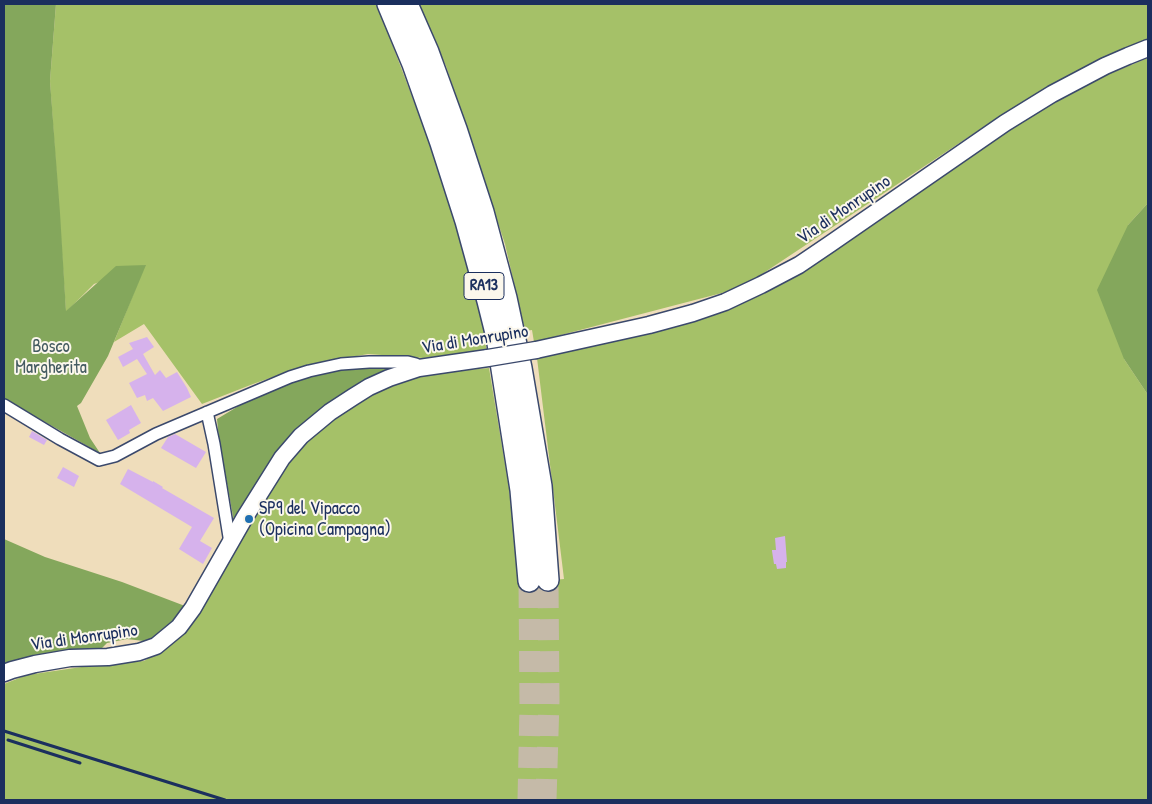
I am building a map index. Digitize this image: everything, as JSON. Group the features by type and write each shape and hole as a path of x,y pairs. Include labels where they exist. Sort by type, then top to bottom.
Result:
{"highway":[{"name":"RA13","path":"388,4 413,64 441,143 466,221 488,301 497,337 539,581 541,486 521,368 506,298 483,212 456,129 428,52 407,4"}],"main road":[{"name":"Via di Monrupino","path":"4,673 19,668 70,658 108,657 138,652 156,646 179,626 193,608 245,517 282,458 301,436 330,412 369,387 419,368 536,350 649,325 693,313 744,294 799,265 1024,111 1097,70 1148,48"}],"street":[{"path":"4,406 99,460 115,456 156,434 290,377 309,371 341,364 408,362 416,364 419,368"},
{"path":"207,412 230,544"}],"green space":[{"name":"Bosco Margherita","path":"4,4 56,4 50,81 66,311 116,266 146,265 108,356 81,403 77,406 90,438 100,453 4,399"},
{"path":"56,4 377,4 444,181 488,338 484,339 487,350 423,358 368,354 307,365 202,404 144,324 114,342 145,265 94,284 66,312 50,81"},
{"path":"418,4 1148,4 1148,44 1066,78 982,128 741,288 534,342 532,330 525,331 505,244 446,66"},
{"path":"1148,58 1148,203 1128,225 1124,359 1148,395 1148,800 4,800 4,684 27,675 95,665 144,661 169,646 287,460 324,425 375,392 426,374 489,368 509,488 519,583 564,579 537,358 720,313 782,284 882,219 998,137 1087,83"},
{"path":"1148,203 1148,395 1124,359 1097,290 1128,225"},
{"path":"340,365 407,366 325,411 235,527 217,419 266,391"},
{"path":"4,539 45,557 122,582 185,606 169,628 152,642 127,639 107,643 102,648 67,652 4,666"}],"building":[{"path":"147,337 154,347 143,354 155,375 160,370 166,378 177,372 191,397 163,411 153,398 147,401 145,395 137,398 129,383 147,374 137,359 123,367 118,357 133,349 129,343"},
{"path":"131,405 141,423 129,430 130,433 118,440 106,420"},
{"path":"32,431 47,440 44,445 29,437"},
{"path":"175,434 206,452 196,468 161,448 168,437"},
{"path":"63,467 79,476 74,487 57,478"},
{"path":"128,469 153,481 214,518 200,541 212,548 203,564 179,549 192,527 120,484"},
{"path":"785,536 786,568 777,569 776,564 774,564 772,550 776,550 775,538"}],"tunnel":[{"path":"546,800 549,701 548,580"},
{"path":"528,800 530,706 529,581"}],"railway":[{"path":"4,731 225,800"},
{"path":"8,740 80,763"}],"place":[{"name":"SP9 del Vipacco (Opicina Campagna)","path":"249,519"}]}
